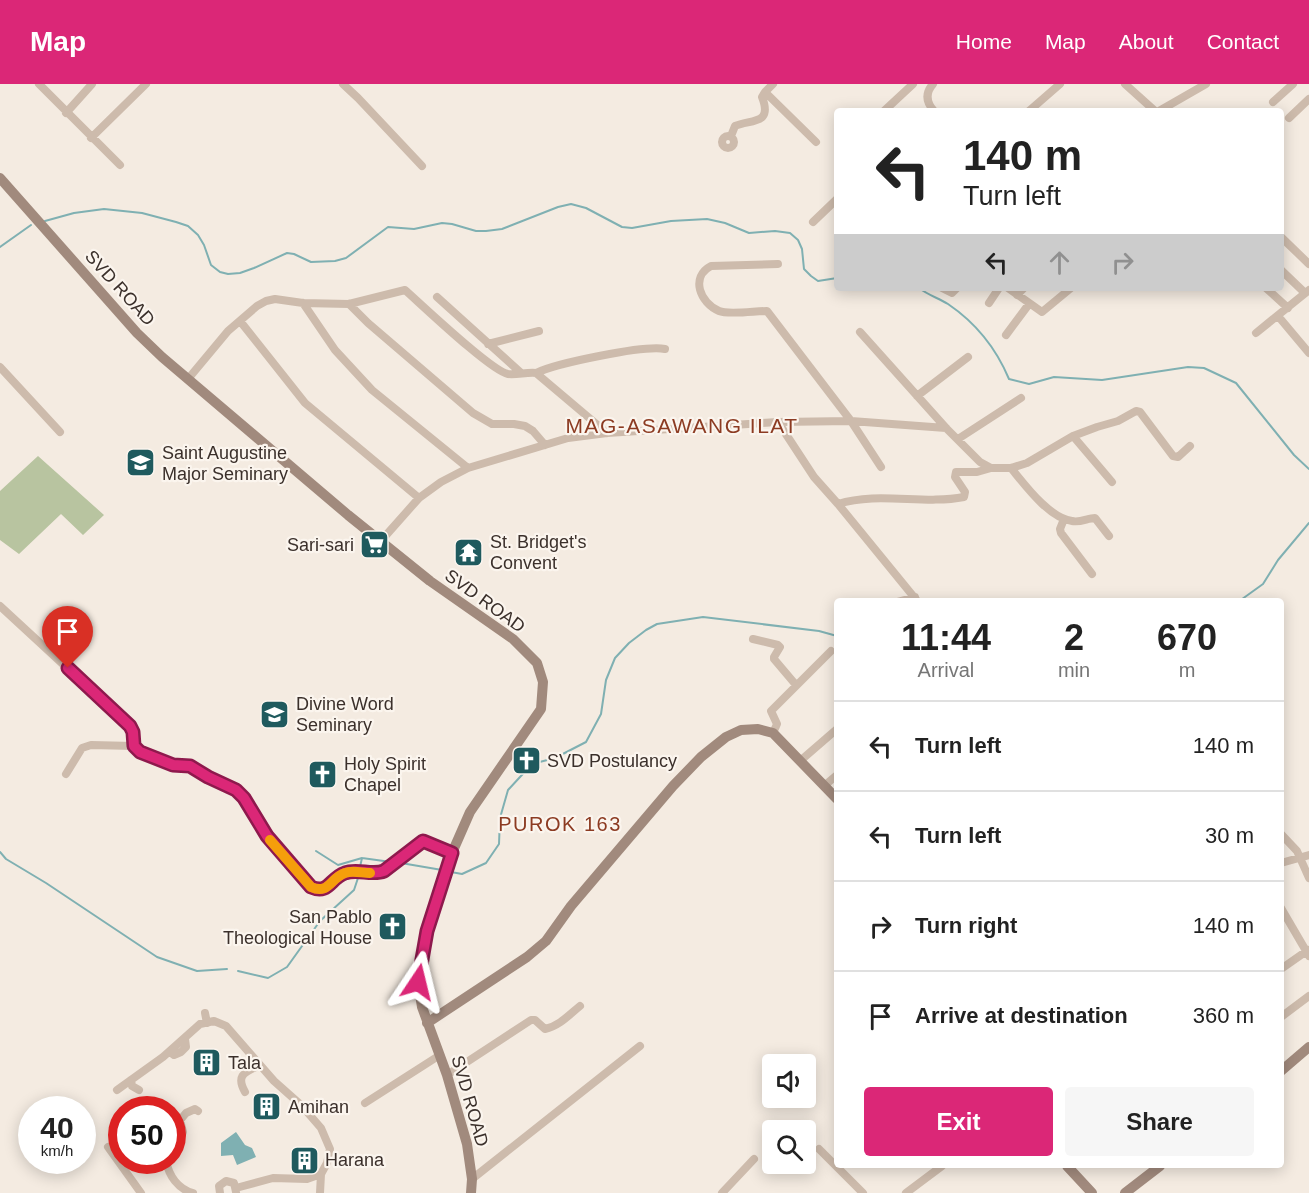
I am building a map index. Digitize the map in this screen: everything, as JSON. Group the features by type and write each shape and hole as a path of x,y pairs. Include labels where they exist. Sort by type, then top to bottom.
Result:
{"main road":[{"name":"SVD ROAD","path":"0,178 137,333 380,542 430,581 513,639 537,663 543,682 541,709 476,800 452,853 427,931 418,982 420,1000 447,1075 466,1144 472,1179 471,1193"},
{"path":"427,1023 527,957 546,941 571,906 679,779 709,749 741,730 758,729 773,733 834,796"},
{"path":"1284,1064 1309,1047"},
{"path":"1069,1168 1092,1193"},
{"path":"1125,1193 1157,1168"}],"street":[{"path":"39,84 120,165"},
{"path":"66,113 92,84"},
{"path":"91,138 146,84"},
{"path":"343,84 422,166"},
{"path":"731,136 735,126 744,122 754,122 762,116 765,110 762,97 773,84"},
{"path":"887,108 913,84"},
{"path":"931,108 927,90 933,84"},
{"path":"1032,108 1060,84"},
{"path":"1125,84 1151,108"},
{"path":"1157,108 1206,84"},
{"path":"1273,102 1293,84"},
{"path":"765,92 816,142"},
{"path":"1289,118 1309,99"},
{"path":"813,222 834,203"},
{"path":"828,208 834,212"},
{"path":"1284,240 1309,264"},
{"path":"778,264 711,266 701,275 698,285 701,295 720,312 767,311 851,421 881,467"},
{"path":"1256,333 1307,292 1284,273"},
{"path":"188,379 228,331 266,301 275,299 303,303 349,304 405,290 482,357 508,374 536,373 580,361 649,348 665,349"},
{"path":"988,303 997,291"},
{"path":"1012,291 1042,312 1067,291"},
{"path":"1017,295 1021,291"},
{"path":"1269,291 1288,308"},
{"path":"437,297 520,372"},
{"path":"303,303 335,350 372,390 468,468"},
{"path":"349,304 473,413 492,424 525,426 533,431 545,445"},
{"path":"1006,335 1029,304"},
{"path":"1278,316 1309,353"},
{"path":"240,321 305,403 419,498"},
{"path":"488,344 539,331"},
{"path":"861,332 946,428 980,462 991,468"},
{"path":"917,396 968,357"},
{"path":"0,367 60,432"},
{"path":"536,373 607,433"},
{"path":"958,439 1021,398"},
{"path":"838,504 846,501 878,499 918,501 964,496 965,492 955,477 956,472 1011,468 1041,456 1073,436 1118,421 1136,411 1140,412 1173,456 1178,457 1190,446"},
{"path":"380,542 419,498 441,482 468,468 568,438 607,433 778,422 851,421 946,428"},
{"path":"778,422 813,477 916,598"},
{"path":"1073,436 1112,482"},
{"path":"1011,468 1035,496 1064,519 1075,522 1095,518 1108,536"},
{"path":"1064,519 1061,533 1092,574"},
{"path":"0,606 130,726 134,746 140,752 173,765 190,766 236,790 244,798 267,836 311,887 318,890 324,888 348,872 378,873 384,871 423,841 452,853"},
{"path":"753,639 780,647 774,659 796,685"},
{"path":"773,733 777,723 771,711 831,651"},
{"path":"800,761 834,732"},
{"path":"66,774 82,748 91,745 134,746"},
{"path":"824,786 834,778"},
{"path":"1284,837 1296,851 1309,878"},
{"path":"1284,862 1309,855"},
{"path":"1284,913 1308,953 1284,967"},
{"path":"1284,1015 1309,996"},
{"path":"447,1075 531,1020 549,1029 580,1006"},
{"path":"205,1013 207,1023"},
{"path":"117,1090 170,1052 200,1024 214,1021 226,1026 274,1081 301,1105 321,1128 330,1149 327,1163 321,1174 320,1193"},
{"path":"472,1179 640,1046"},
{"path":"365,1103 440,1055"},
{"path":"245,1092 241,1078 245,1072 260,1065"},
{"path":"131,1080 132,1086 139,1090"},
{"path":"186,1113 195,1109 198,1111"},
{"path":"819,1149 834,1167"},
{"path":"722,1193 754,1160"},
{"path":"835,1168 853,1190 863,1193"},
{"path":"906,1193 939,1168"},
{"path":"127,1174 141,1193"},
{"path":"170,1174 177,1184 193,1193"},
{"path":"217,1192 221,1183 226,1181 232,1182 236,1191 273,1178 307,1179 321,1174"}],"green space":[{"path":"38,456 104,515 83,535 61,514 19,554 0,540 0,491"}],"water":[{"path":"236,1132 245,1145 252,1148 256,1157 237,1165 233,1155 221,1156 221,1143"}],"waterway":[{"path":"45,221 74,213 104,209 142,213 176,222 188,226 198,235 211,265 220,272 228,274 240,273 287,253 311,262 346,258 388,227 414,229 442,223 476,231 502,229 571,204 586,208 622,227 632,228 671,221 707,219 725,223 749,233 775,231 790,233 798,240 802,249 804,269 818,281 834,278"},
{"path":"0,247 31,225"},
{"path":"923,291 948,304 968,319 998,357 1009,379 1029,384 1054,377 1102,380 1188,367 1204,368 1236,383 1294,455 1309,469"},
{"path":"1244,598 1263,584 1278,560 1309,523"},
{"path":"451,872 462,874 486,863 499,844 500,818 508,790 532,764 555,758 586,742 601,714 606,680 615,658 646,630 657,624 703,617 819,631 834,635"},
{"path":"316,851 338,865 362,858 391,862"},
{"path":"0,852 6,859 157,957 197,971 227,969"},
{"path":"360,867 362,858"},
{"path":"401,863 442,870"},
{"path":"238,971 268,978 287,967 320,921 354,890 358,878"}],"slow traffic":[{"path":"270,840 311,887 318,890 348,872 370,873"}],"place":[{"name":"Saint Augustine Major Seminary","path":"141,463"},
{"name":"Sari-sari","path":"375,545"},
{"name":"St. Bridget's Convent","path":"469,552"},
{"name":"Divine Word Seminary","path":"275,714"},
{"name":"SVD Postulancy","path":"526,761"},
{"name":"Holy Spirit Chapel","path":"323,774"},
{"name":"San Pablo Theological House","path":"393,927"},
{"name":"Tala","path":"207,1063"},
{"name":"Amihan","path":"267,1107"},
{"name":"Harana","path":"304,1160"}],"district":[{"name":"MAG-ASAWANG ILAT","path":"682,425"},
{"name":"PUROK 163","path":"560,824"}],"route":[{"path":"68,668 130,726 133,732 132,741 140,752 173,765 190,766 236,790 244,798 267,836 311,887 318,890 324,888 348,872 378,873 384,871 423,841 452,853 427,931 418,982"}]}
